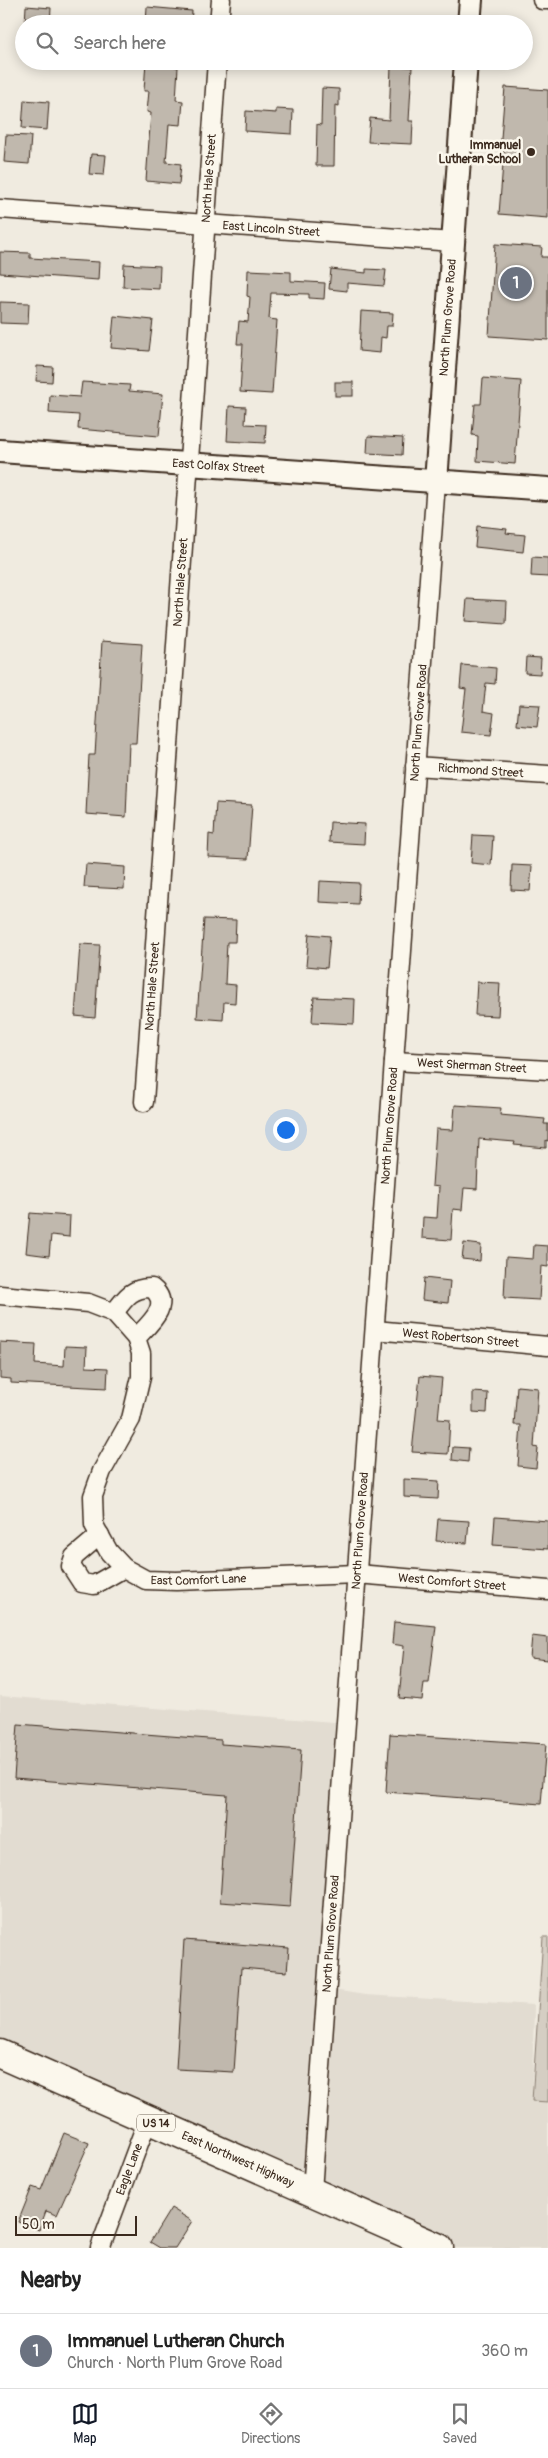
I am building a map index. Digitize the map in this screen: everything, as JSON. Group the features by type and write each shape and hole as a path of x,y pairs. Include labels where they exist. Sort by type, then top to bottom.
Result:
{"main road":[{"name":"East Northwest Highway","path":"0,2054 312,2191"},
{"name":"US 14","path":"312,2191 439,2248"}],"street":[{"path":"220,15 221,0"},
{"path":"470,15 471,0"},
{"path":"542,0 548,0"},
{"name":"North Hale Street","path":"144,1102 216,70"},
{"name":"North Plum Grove Road","path":"312,2191 465,70"},
{"name":"East Lincoln Street","path":"0,209 453,242"},
{"name":"East Colfax Street","path":"0,451 548,489"},
{"name":"Richmond Street","path":"415,766 548,776"},
{"name":"West Sherman Street","path":"394,1061 548,1070"},
{"path":"0,1295 88,1303 114,1313 136,1338 160,1311 161,1302 158,1293 152,1288 135,1289 125,1297 114,1313"},
{"name":"West Robertson Street","path":"375,1330 548,1346"},
{"name":"East Comfort Lane","path":"136,1338 141,1353 141,1377 131,1419 102,1471 93,1496 94,1525 108,1552 124,1568 146,1580 357,1574"},
{"path":"100,1535 74,1557 71,1566 74,1574 82,1584 94,1585 124,1568"},
{"name":"West Comfort Street","path":"357,1574 548,1590"},
{"name":"Eagle Lane","path":"100,2248 148,2119"}],"shaded area":[{"path":"0,1696 346,1723 327,1989 365,1995 534,2005 532,2100 548,2102 548,2248 439,2248 0,2054"},
{"path":"543,1937 548,1937 548,2102 532,2101"}],"building":[{"path":"26,6 51,8 51,15 26,15"},
{"path":"147,7 192,11 192,15 147,15"},
{"path":"145,70 178,70 176,100 183,101 181,125 169,124 166,162 181,164 179,184 146,181 151,113 147,112 149,91 144,91"},
{"path":"391,70 412,70 409,121 413,121 412,144 368,142 370,118 389,120"},
{"name":"Immanuel Lutheran School","path":"505,87 548,90 548,218 499,214 504,151 500,151"},
{"path":"322,88 339,89 339,106 335,105 334,166 316,166 317,124 321,125"},
{"path":"24,100 49,102 47,130 22,128"},
{"path":"276,109 293,110 292,134 245,131 246,111 276,113"},
{"path":"6,135 31,136 29,164 4,162"},
{"path":"91,154 106,155 104,175 89,174"},
{"path":"495,244 542,247 541,257 548,257 548,340 489,336"},
{"path":"0,252 30,253 30,258 99,262 98,280 0,273"},
{"path":"124,264 160,266 159,289 123,287"},
{"path":"331,269 366,273 366,269 386,270 384,286 347,283 347,291 329,289"},
{"path":"248,270 291,272 291,281 325,283 324,299 309,298 309,294 271,293 269,319 277,320 272,394 240,392 243,344 237,344 239,321 248,322 250,297 247,296"},
{"path":"0,302 29,303 28,324 0,323"},
{"path":"361,311 393,313 392,326 387,326 386,338 381,337 380,353 359,351"},
{"path":"114,316 153,320 149,351 111,348"},
{"path":"37,366 53,367 52,382 36,381"},
{"path":"483,378 521,381 515,464 477,461 478,436 472,435 475,404 481,404"},
{"path":"82,382 130,385 129,391 163,394 159,436 78,429 79,415 49,413 50,395 80,397"},
{"path":"335,382 353,382 353,396 335,396"},
{"path":"229,406 246,407 245,424 266,425 265,443 227,441"},
{"path":"368,436 403,438 402,455 367,453"},
{"path":"477,526 507,529 506,533 525,535 523,552 475,547"},
{"path":"532,557 548,558 548,577 531,576"},
{"path":"467,599 507,601 506,624 465,621"},
{"path":"102,641 142,644 136,743 129,743 126,817 86,814 89,755 95,755"},
{"path":"526,657 541,658 540,674 525,673"},
{"path":"462,665 496,668 495,684 486,683 483,711 494,713 491,735 461,732 466,689 460,688"},
{"path":"519,704 540,705 537,727 517,725"},
{"path":"216,803 252,805 248,859 208,857 209,834 214,835"},
{"path":"330,822 365,824 364,844 329,842"},
{"path":"473,835 493,836 491,865 471,863"},
{"path":"86,864 125,867 124,889 84,887"},
{"path":"512,865 532,866 530,891 511,890"},
{"path":"320,881 359,883 358,904 319,902"},
{"path":"204,919 236,920 235,942 227,942 225,984 236,985 235,1003 224,1002 223,1020 197,1018"},
{"path":"309,934 330,936 327,968 306,966"},
{"path":"80,944 100,945 95,1018 75,1016"},
{"path":"477,982 500,983 498,1016 475,1015"},
{"path":"314,997 355,999 354,1024 312,1022"},
{"path":"455,1105 501,1108 500,1115 545,1119 544,1124 548,1124 548,1141 546,1140 546,1148 514,1145 515,1142 479,1139 477,1189 464,1188 462,1210 453,1209 451,1240 422,1238 423,1217 437,1218 439,1187 432,1186 436,1129 453,1130"},
{"path":"30,1213 70,1216 69,1237 51,1235 49,1256 26,1253"},
{"path":"464,1243 481,1245 480,1261 462,1259"},
{"path":"534,1245 548,1246 548,1267 541,1266 539,1300 504,1298 506,1257 533,1259"},
{"path":"424,1278 450,1281 448,1303 422,1300"},
{"path":"0,1342 36,1344 35,1364 64,1366 65,1346 87,1347 86,1367 108,1368 107,1388 11,1383 11,1379 0,1378"},
{"path":"420,1376 442,1378 438,1419 450,1420 448,1454 412,1452"},
{"path":"517,1386 538,1388 534,1447 538,1448 536,1468 518,1466 521,1425 514,1425"},
{"path":"473,1392 488,1393 487,1413 473,1412"},
{"path":"453,1447 469,1448 468,1462 452,1460"},
{"path":"404,1479 439,1481 438,1499 404,1497"},
{"path":"495,1517 548,1521 548,1549 493,1545"},
{"path":"438,1519 469,1521 467,1543 436,1541"},
{"path":"394,1622 436,1626 429,1683 424,1683 422,1700 399,1698 404,1646 392,1644"},
{"path":"532,1636 548,1638 548,1660 530,1658"},
{"path":"18,1724 221,1740 221,1744 301,1750 290,1907 220,1902 227,1795 14,1778"},
{"path":"390,1734 546,1744 541,1804 386,1792"},
{"path":"184,1940 289,1948 287,1972 241,1968 234,2072 176,2069"},
{"path":"64,2133 89,2143 57,2215 46,2211 39,2230 18,2222 32,2187 41,2190"},
{"path":"171,2208 192,2221 175,2248 160,2248 150,2242"}],"place":[{"name":"Immanuel Lutheran School","path":"531,152"},
{"name":"Immanuel Lutheran Church","path":"516,283"}]}
